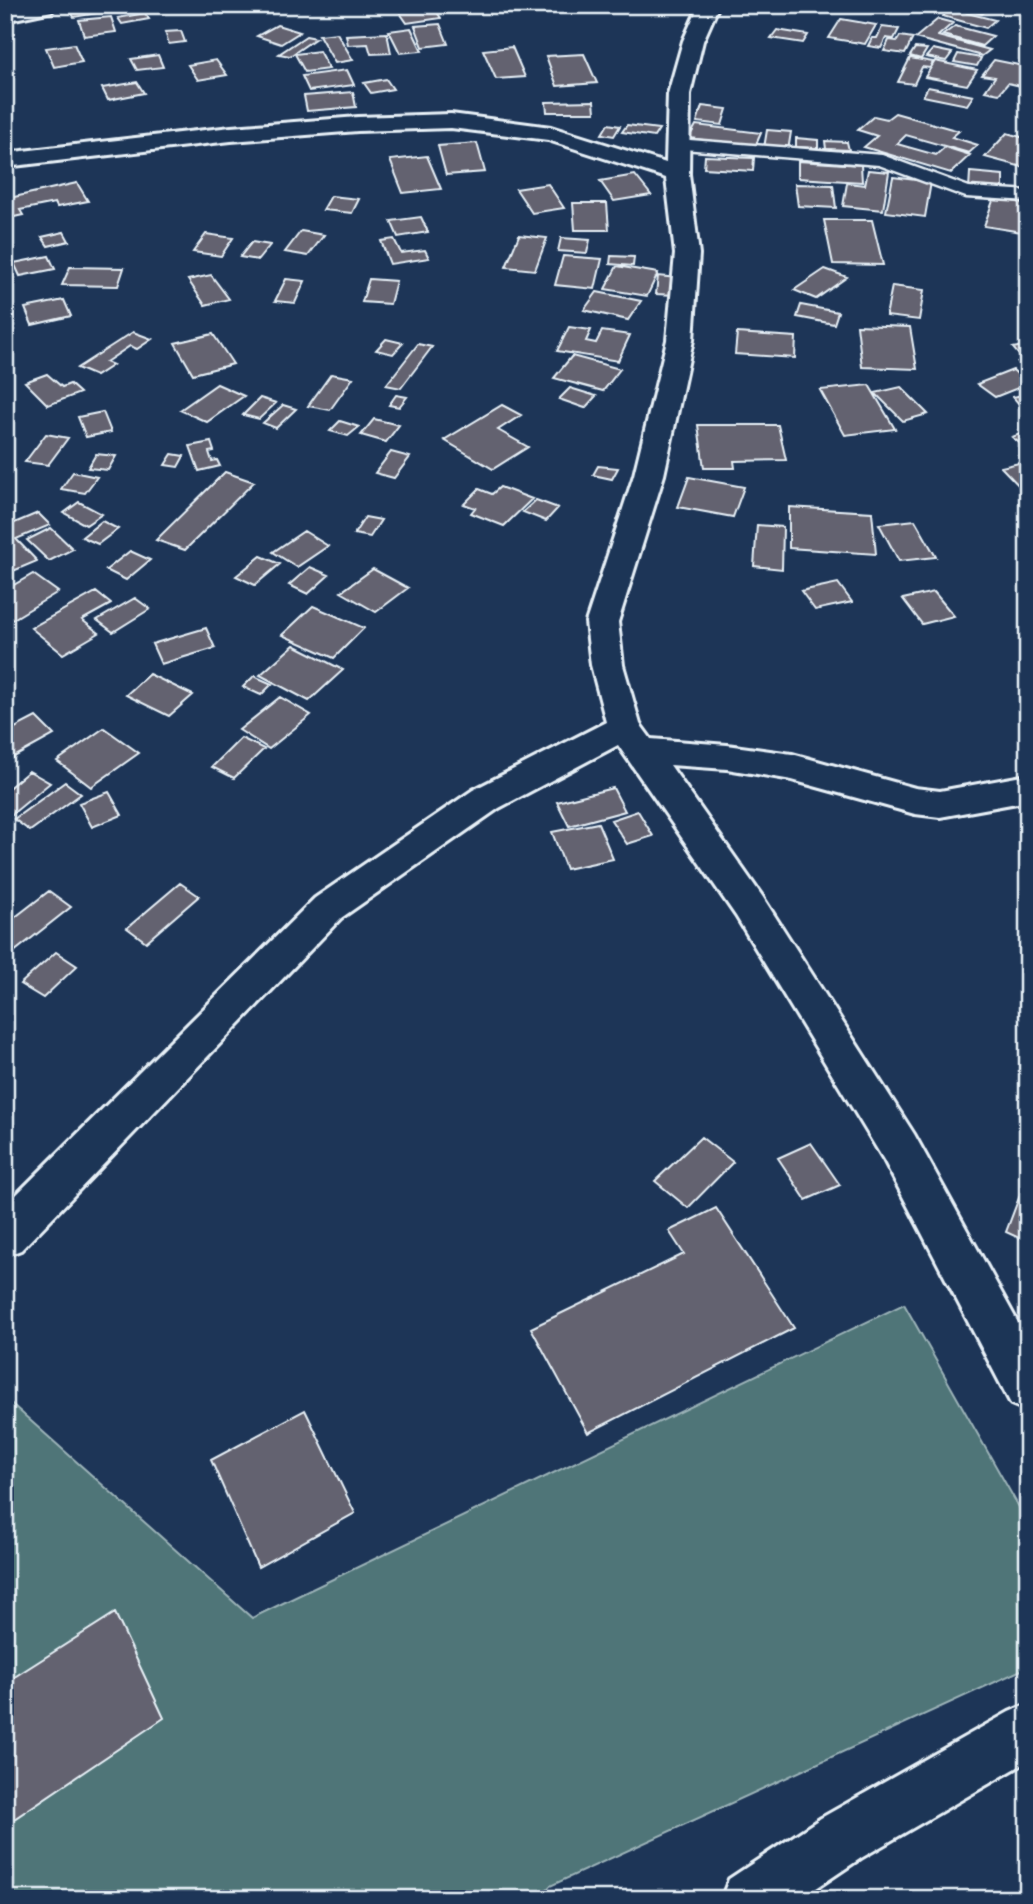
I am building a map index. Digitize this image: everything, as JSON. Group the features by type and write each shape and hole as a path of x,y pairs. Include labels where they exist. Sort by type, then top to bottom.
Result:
{"street":[{"path":"709,5 693,41 679,94 677,159 687,254 680,340 649,475 602,622 607,665 632,739 748,906 899,1147 1028,1388"},
{"path":"5,15 45,7"},
{"path":"5,160 231,134 358,124 452,121 551,134 677,159"},
{"path":"5,1236 328,908 485,799 632,739 792,767 915,802 940,804 1028,788"},
{"path":"749,1899 841,1838 1028,1731"}],"lane":[{"path":"677,159 882,160 967,191 1028,196"}],"green space":[{"path":"904,1304 1028,1523 1028,1667 550,1886 539,1899 5,1899 5,1398 252,1618"}],"building":[{"path":"67,5 99,5 103,12 74,17"},
{"path":"432,5 441,18 407,23 398,10"},
{"path":"565,5 601,5 600,11 564,9"},
{"path":"943,5 933,14 903,7"},
{"path":"956,5 988,9 982,14 970,10 967,13 995,20 986,28 943,16"},
{"path":"145,13 149,19 122,24 118,18"},
{"path":"111,17 116,32 84,36 79,20"},
{"path":"841,19 876,25 865,44 829,38"},
{"path":"938,19 953,23 938,36 990,50 982,56 915,38"},
{"path":"440,24 448,44 423,47 415,26"},
{"path":"277,25 300,32 281,44 257,36"},
{"path":"955,26 993,36 982,46 943,35"},
{"path":"882,27 899,29 894,39 886,38 881,48 868,46 872,38 877,38"},
{"path":"411,28 422,51 400,53 389,31"},
{"path":"777,30 808,35 803,43 771,38"},
{"path":"181,31 185,42 169,44 165,32"},
{"path":"337,33 353,60 335,63 319,35"},
{"path":"387,33 391,53 371,54 368,44 348,45 346,35"},
{"path":"306,36 316,38 290,56 279,54"},
{"path":"900,36 913,38 905,54 884,51 889,40 897,41"},
{"path":"74,44 82,62 54,67 46,48"},
{"path":"512,47 525,77 496,79 483,50"},
{"path":"915,48 927,49 921,59 910,56"},
{"path":"933,49 952,53 946,61 926,57"},
{"path":"319,51 329,69 305,72 295,54"},
{"path":"584,54 597,83 557,86 546,56"},
{"path":"958,54 981,58 977,66 954,62"},
{"path":"158,55 163,67 137,70 131,59"},
{"path":"910,58 933,62 930,68 922,67 914,84 898,82"},
{"path":"216,60 227,75 198,80 188,65"},
{"path":"994,60 1028,67 1028,76 1021,86 1008,83 999,94 985,91 995,77 982,75"},
{"path":"935,61 977,70 967,85 925,77"},
{"path":"347,70 354,85 309,91 302,76"},
{"path":"386,79 393,89 371,93 364,83"},
{"path":"137,82 144,93 108,100 102,88"},
{"path":"928,87 973,96 967,105 923,96"},
{"path":"353,92 356,107 307,111 304,96"},
{"path":"594,101 595,112 547,112 546,102"},
{"path":"702,106 727,109 722,125 697,122"},
{"path":"895,113 959,131 952,137 978,145 969,153 906,135 897,144 936,155 945,147 970,155 951,173 864,147 877,136 858,130 874,116 887,119"},
{"path":"608,124 620,126 614,136 602,134"},
{"path":"627,125 659,129 654,137 622,132"},
{"path":"696,125 761,133 755,147 689,138"},
{"path":"767,130 791,132 788,151 764,148"},
{"path":"1007,133 1028,139 1028,161 1022,167 985,157"},
{"path":"796,138 818,140 818,148 796,147"},
{"path":"825,141 847,142 849,150 826,149"},
{"path":"477,143 485,172 446,175 438,146"},
{"path":"427,156 441,189 403,193 390,160"},
{"path":"705,156 754,158 753,171 704,168"},
{"path":"798,161 861,165 862,182 798,178"},
{"path":"868,170 889,172 883,210 843,206 847,183 865,185"},
{"path":"970,172 1003,175 1003,192 969,189"},
{"path":"635,175 651,195 614,201 600,181"},
{"path":"893,177 931,182 925,217 886,212"},
{"path":"77,183 88,201 57,207 55,203 20,210 23,215 5,219 5,199"},
{"path":"548,184 564,208 532,213 516,189"},
{"path":"795,184 833,185 836,208 798,206"},
{"path":"331,196 359,199 352,213 323,210"},
{"path":"994,198 1028,204 1022,232 984,226"},
{"path":"573,203 607,203 609,230 575,230"},
{"path":"421,217 428,232 398,237 391,221"},
{"path":"824,220 872,220 883,265 833,264"},
{"path":"301,231 324,235 308,256 285,252"},
{"path":"64,232 69,241 48,246 42,237"},
{"path":"206,234 233,238 221,256 193,252"},
{"path":"519,235 547,238 535,270 506,267"},
{"path":"561,238 590,240 587,253 558,251"},
{"path":"394,239 401,253 425,250 429,258 390,264 381,241"},
{"path":"252,242 270,245 258,260 240,257"},
{"path":"49,256 55,269 20,276 14,263"},
{"path":"563,256 602,259 595,289 555,285"},
{"path":"611,256 634,257 633,266 610,264"},
{"path":"617,266 658,273 647,296 605,289"},
{"path":"70,267 124,268 118,286 62,285"},
{"path":"825,269 847,277 816,299 794,290"},
{"path":"211,275 229,299 205,305 188,280"},
{"path":"658,276 677,278 675,295 656,294"},
{"path":"286,279 305,281 295,303 275,301"},
{"path":"369,279 396,281 390,304 362,302"},
{"path":"892,286 924,290 919,320 886,316"},
{"path":"597,292 641,301 628,320 584,310"},
{"path":"64,300 71,316 32,325 25,308"},
{"path":"801,305 838,312 834,324 797,317"},
{"path":"857,325 910,327 917,369 862,367"},
{"path":"569,327 591,330 586,341 596,343 602,331 630,335 618,361 557,351"},
{"path":"133,332 152,339 137,349 130,346 106,362 113,365 96,376 77,368"},
{"path":"737,333 796,337 795,358 735,354"},
{"path":"213,334 233,364 193,374 175,343"},
{"path":"386,339 403,343 393,354 376,350"},
{"path":"418,344 432,347 401,388 386,385"},
{"path":"1028,345 1028,373 1018,362 1024,361 1013,348"},
{"path":"572,356 620,369 603,391 554,378"},
{"path":"1013,370 1028,384 995,397 977,384"},
{"path":"47,374 62,387 70,384 80,393 48,405 25,382"},
{"path":"331,374 353,378 330,410 308,406"},
{"path":"217,384 244,396 207,422 180,410"},
{"path":"869,385 895,429 845,435 820,390"},
{"path":"901,387 928,414 903,421 875,393"},
{"path":"570,388 596,396 585,408 559,399"},
{"path":"1028,394 1028,409 1024,410 1013,397"},
{"path":"396,395 407,397 399,407 389,405"},
{"path":"260,398 276,403 259,419 243,415"},
{"path":"283,405 296,409 276,428 263,423"},
{"path":"502,405 521,415 498,430 528,447 493,469 444,440"},
{"path":"103,412 111,432 86,437 78,417"},
{"path":"374,419 399,425 386,442 361,435"},
{"path":"340,421 359,427 348,436 330,431"},
{"path":"698,425 778,425 786,460 734,461 735,468 704,468"},
{"path":"1028,431 1028,443 1022,445 1012,437"},
{"path":"46,434 68,438 48,465 25,462"},
{"path":"211,442 214,451 209,452 212,461 217,460 220,466 199,471 190,446"},
{"path":"391,452 410,457 394,478 375,473"},
{"path":"96,454 116,456 108,470 88,468"},
{"path":"172,454 184,456 178,467 165,465"},
{"path":"1028,461 1028,489 1023,490 1001,467"},
{"path":"598,466 618,468 612,479 593,475"},
{"path":"73,472 97,477 85,493 61,489"},
{"path":"225,472 254,482 185,550 156,540"},
{"path":"689,477 744,487 733,517 678,507"},
{"path":"500,487 532,499 504,526 471,513 475,508 464,504 479,489 492,494"},
{"path":"536,500 558,508 546,521 523,512"},
{"path":"79,502 102,514 86,525 64,513"},
{"path":"789,507 872,512 876,554 789,548"},
{"path":"38,513 50,525 16,539 37,561 13,571 5,562 5,527"},
{"path":"365,517 381,520 370,537 354,534"},
{"path":"915,520 936,557 899,561 879,524"},
{"path":"102,521 118,529 98,544 82,537"},
{"path":"757,525 783,527 782,569 754,566"},
{"path":"51,528 73,549 49,561 27,540"},
{"path":"304,531 328,546 297,567 273,552"},
{"path":"130,551 150,560 126,580 106,570"},
{"path":"261,556 280,564 255,585 236,576"},
{"path":"310,567 329,575 308,594 289,585"},
{"path":"373,569 408,588 376,612 341,592"},
{"path":"33,574 58,592 5,624 5,590"},
{"path":"838,583 852,602 815,610 801,591"},
{"path":"96,592 111,604 82,620 99,633 63,654 31,628"},
{"path":"934,592 954,616 922,624 903,599"},
{"path":"135,598 150,609 113,632 97,620"},
{"path":"313,606 364,628 334,658 282,635"},
{"path":"206,628 215,648 161,664 152,644"},
{"path":"294,645 343,670 309,701 260,675"},
{"path":"149,674 193,695 169,716 126,695"},
{"path":"254,676 272,684 261,695 243,687"},
{"path":"280,697 311,715 269,749 239,730"},
{"path":"36,717 54,735 5,762 5,733"},
{"path":"104,728 139,753 91,787 57,761"},
{"path":"241,738 264,749 234,778 212,767"},
{"path":"29,771 50,783 5,820 5,791"},
{"path":"65,782 81,794 30,831 14,819"},
{"path":"613,788 625,811 569,826 557,802"},
{"path":"109,792 122,815 92,827 79,803"},
{"path":"638,811 653,836 627,844 611,820"},
{"path":"598,823 613,859 566,869 552,832"},
{"path":"180,883 199,896 146,942 127,928"},
{"path":"49,891 71,907 14,952 5,946 5,925"},
{"path":"56,952 77,966 43,998 20,984"},
{"path":"701,1137 733,1162 688,1208 655,1181"},
{"path":"811,1143 840,1185 806,1200 778,1158"},
{"path":"1028,1174 1028,1242 1006,1232"},
{"path":"716,1208 794,1328 588,1433 531,1328 684,1254 669,1231"},
{"path":"305,1410 355,1513 258,1567 211,1460"},
{"path":"115,1613 164,1718 5,1825 5,1683"}]}
